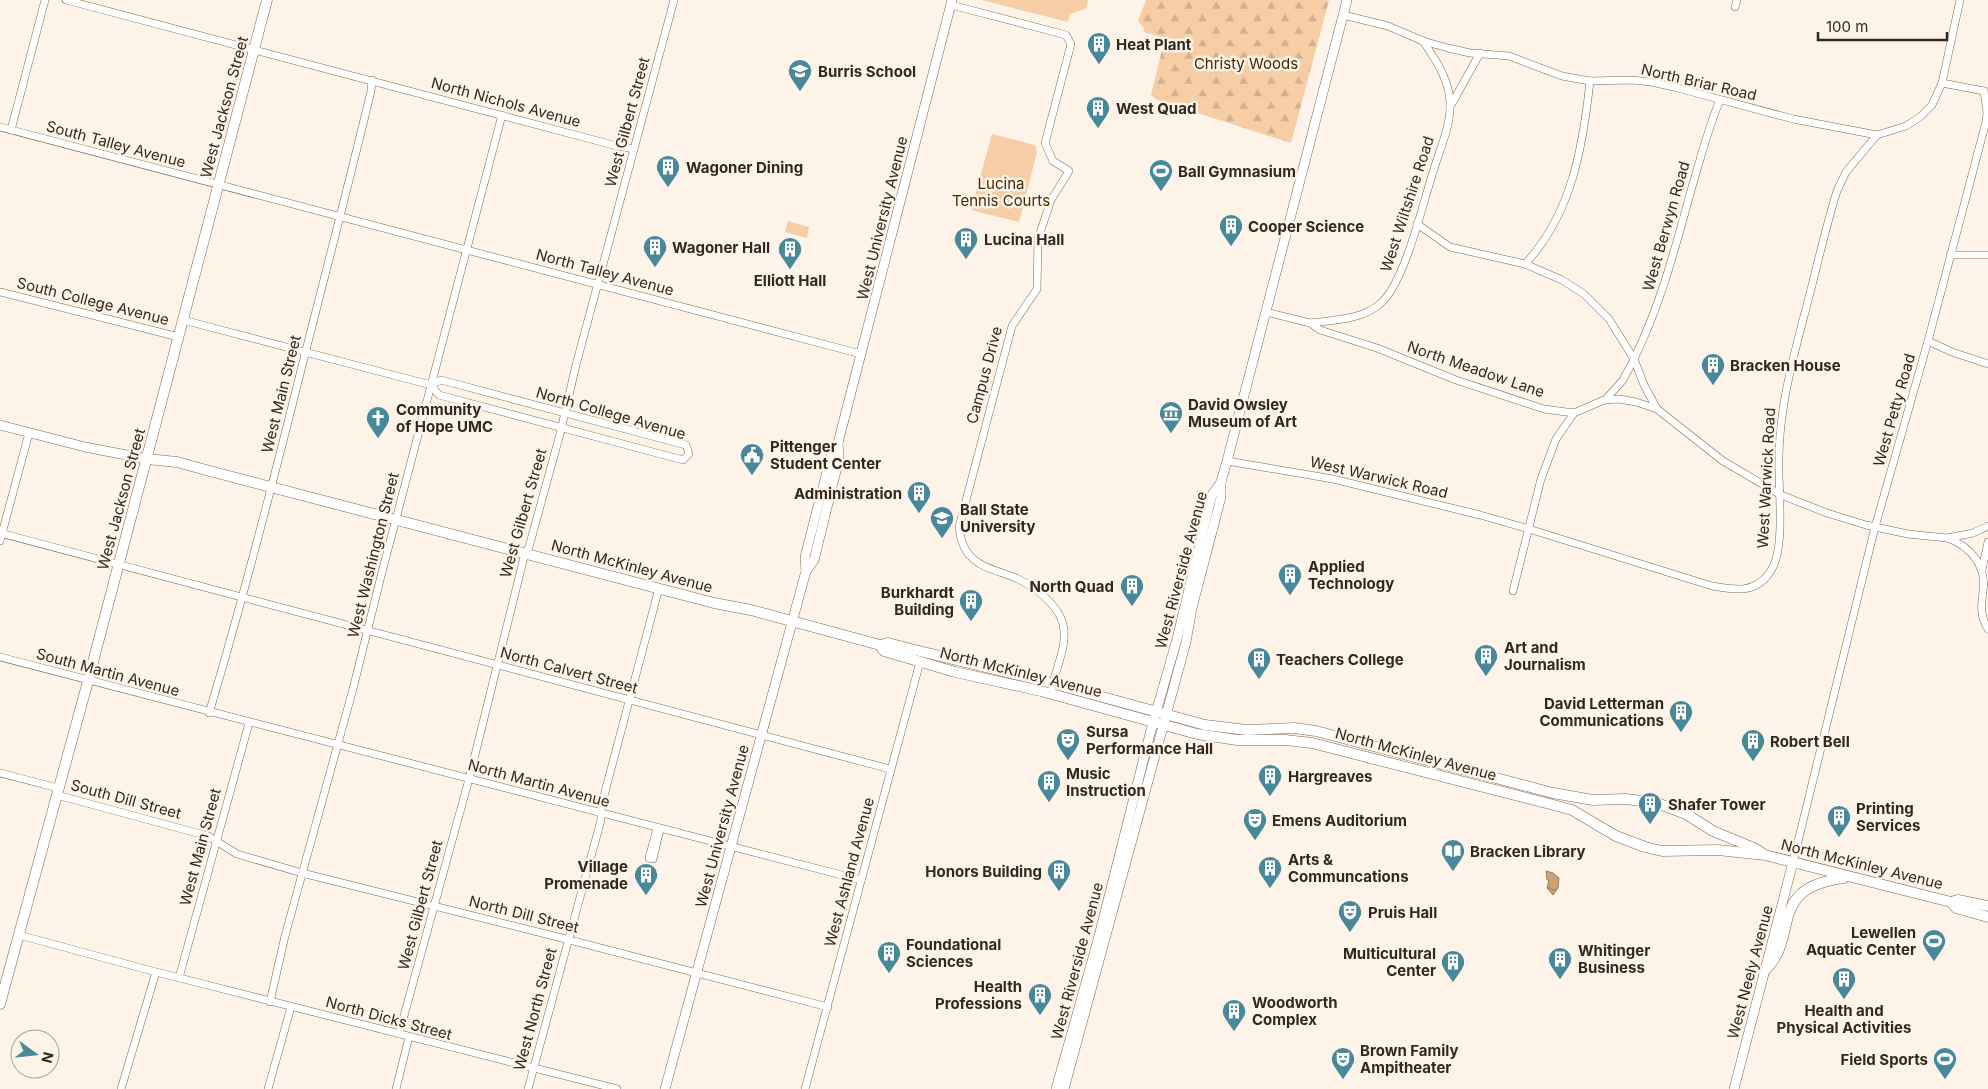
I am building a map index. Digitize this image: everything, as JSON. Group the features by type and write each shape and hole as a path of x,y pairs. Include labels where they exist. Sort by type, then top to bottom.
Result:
{"main road":[{"name":"West Jackson Street","path":"0,1004 119,565 267,0"},
{"name":"North McKinley Avenue","path":"147,459 177,462 659,588 793,621 880,645 884,651 920,662 1051,689 1163,718 1223,738 1312,742 1572,810 1631,842 1662,851 1718,850 1765,855 1950,902 1958,900 1988,906"},
{"path":"880,645 888,643 1051,689"},
{"name":"North McKinley Avenue","path":"1163,718 1226,728 1263,730 1294,728 1316,731 1553,793 1594,800 1626,799 1648,801 1673,808 1713,831 1754,848 1765,855"},
{"path":"1763,972 1772,964 1776,957 1788,911 1798,897 1817,884 1851,877"},
{"name":"North McKinley Avenue","path":"1950,902 1956,908 1988,917"}],"street":[{"path":"11,130 45,0"},
{"name":"North Nichols Avenue","path":"66,0 634,149"},
{"name":"West Gilbert Street","path":"399,1034 469,779 525,553 529,547 562,428 597,285 674,0"},
{"name":"West Riverside Avenue","path":"1056,1089 1163,718 1221,497 1221,482 1347,0"},
{"path":"1877,134 1906,126 1920,117 1932,105 1942,83 1960,0"},
{"name":"Campus Drive","path":"951,2 1066,35 1071,44 1045,143 1053,161 1069,171 1051,200 1038,239 1037,289 1012,326 959,527 964,547 976,562 1018,579 1036,590 1057,611 1065,634 1051,689"},
{"name":"West University Avenue","path":"665,1089 806,571 814,560 839,459 838,443 951,2"},
{"name":"North Briar Road","path":"1343,15 1388,26 1423,41 1448,48 1509,56 1562,76 1590,81 1632,80 1651,82 1793,119 1877,134"},
{"name":"West Wiltshire Road","path":"1310,323 1343,319 1364,313 1381,303 1398,277 1417,224 1446,127 1450,107 1449,94 1441,71 1423,41"},
{"path":"1450,107 1480,53"},
{"name":"West Main Street","path":"209,713 272,487 341,217 372,80"},
{"path":"1525,264 1555,222 1568,195 1577,167 1590,81"},
{"name":"West Petty Road","path":"1793,862 1875,527 1928,341 1986,122 1986,88 1942,83"},
{"name":"West Berwyn Road","path":"1604,400 1617,388 1652,322 1709,129 1720,100"},
{"name":"West Washington Street","path":"270,1002 302,873 368,630 502,115"},
{"name":"South Talley Avenue","path":"0,127 341,217"},
{"name":"West Warwick Road","path":"1227,461 1333,479 1529,529 1688,580 1732,590 1748,589 1762,582 1774,565 1780,529 1779,439 1784,396 1834,199 1846,172 1877,134"},
{"name":"North Talley Avenue","path":"341,217 862,354"},
{"path":"1417,224 1450,247 1507,258 1562,280 1592,302 1616,328 1634,359 1644,386 1657,409"},
{"path":"1950,255 1988,254"},
{"name":"South College Avenue","path":"0,292 179,337"},
{"name":"North Meadow Lane","path":"1266,312 1310,323 1320,330 1376,348 1492,392 1544,408 1574,413"},
{"name":"South College Avenue","path":"183,320 306,352"},
{"path":"1928,341 1952,352 1988,364"},
{"name":"North College Avenue","path":"306,352 430,386 439,395 562,428 683,460 689,454 686,446 441,380 430,386"},
{"path":"1513,591 1538,487 1550,454 1563,428 1574,413 1604,400 1627,400 1657,409 1723,461 1781,496 1827,513 1875,527 1908,534 1947,538 1973,533 1988,526"},
{"path":"0,425 116,454 147,459"},
{"path":"1,536 29,433"},
{"name":"North Calvert Street","path":"1,536 368,630 890,769"},
{"path":"1947,538 1965,547 1974,556 1982,571"},
{"path":"1988,542 1982,571 1983,591 1981,610 1988,629"},
{"name":"West North Street","path":"528,1089 659,588"},
{"name":"South Martin Avenue","path":"0,658 209,713"},
{"name":"West Ashland Avenue","path":"805,1089 920,662"},
{"name":"North Martin Avenue","path":"209,713 861,880"},
{"path":"1064,1089 1163,718"},
{"name":"West Main Street","path":"179,978 249,723"},
{"name":"South Dill Street","path":"0,773 208,836 217,841"},
{"name":"North Dill Street","path":"217,841 237,854 302,873 568,939 828,1007"},
{"name":"West Neely Avenue","path":"1734,1089 1793,862"},
{"name":"North Dicks Street","path":"19,935 270,1002 617,1089"},
{"path":"121,1089 156,972"},
{"path":"268,1089 291,1007"},
{"path":"396,1089 409,1037"}],"green space":[{"path":"982,0 1088,0 1087,8 1070,14 1068,22"},
{"name":"Christy Woods","path":"1146,0 1329,0 1291,143 1157,100 1151,95 1165,38 1144,32 1144,28 1138,21"},
{"name":"Lucina Tennis Courts","path":"992,134 1035,145 1037,152 1019,222 971,210"},
{"path":"788,221 809,227 807,238 785,232"}],"water":[{"path":"1546,871 1553,873 1559,878 1558,888 1553,895 1547,888 1549,880 1547,880"}],"place":[{"name":"Heat Plant","path":"1099,65"},
{"name":"Burris School","path":"800,92"},
{"name":"West Quad","path":"1098,129"},
{"name":"Wagoner Dining","path":"668,188"},
{"name":"Ball Gymnasium","path":"1161,192"},
{"name":"Cooper Science","path":"1231,247"},
{"name":"Lucina Hall","path":"966,260"},
{"name":"Wagoner Hall","path":"655,268"},
{"name":"Elliott Hall","path":"790,270"},
{"name":"Bracken House","path":"1713,386"},
{"name":"David Owsley Museum of Art","path":"1171,434"},
{"name":"Community of Hope UMC","path":"378,439"},
{"name":"Pittenger Student Center","path":"752,476"},
{"name":"Administration","path":"919,514"},
{"name":"Ball State University","path":"942,539"},
{"name":"Applied Technology","path":"1290,596"},
{"name":"North Quad","path":"1132,607"},
{"name":"Burkhardt Building","path":"971,622"},
{"name":"Art and Journalism","path":"1486,677"},
{"name":"Teachers College","path":"1259,680"},
{"name":"David Letterman Communications","path":"1681,733"},
{"name":"Sursa Performance Hall","path":"1068,761"},
{"name":"Robert Bell","path":"1753,762"},
{"name":"Hargreaves","path":"1270,797"},
{"name":"Music Instruction","path":"1049,803"},
{"name":"Shafer Tower","path":"1650,825"},
{"name":"Printing Services","path":"1839,838"},
{"name":"Emens Auditorium","path":"1255,841"},
{"name":"Bracken Library","path":"1453,872"},
{"name":"Arts & Communcations","path":"1270,889"},
{"name":"Honors Building","path":"1059,892"},
{"name":"Village Promenade","path":"646,896"},
{"name":"Pruis Hall","path":"1350,933"},
{"name":"Lewellen Aquatic Center","path":"1934,962"},
{"name":"Foundational Sciences","path":"889,974"},
{"name":"Whitinger Business","path":"1560,980"},
{"name":"Multicultural Center","path":"1453,983"},
{"name":"Health and Physical Activities","path":"1844,1000"},
{"name":"Health Professions","path":"1040,1016"},
{"name":"Woodworth Complex","path":"1234,1032"},
{"name":"Brown Family Ampitheater","path":"1343,1080"},
{"name":"Field Sports","path":"1945,1080"}]}
